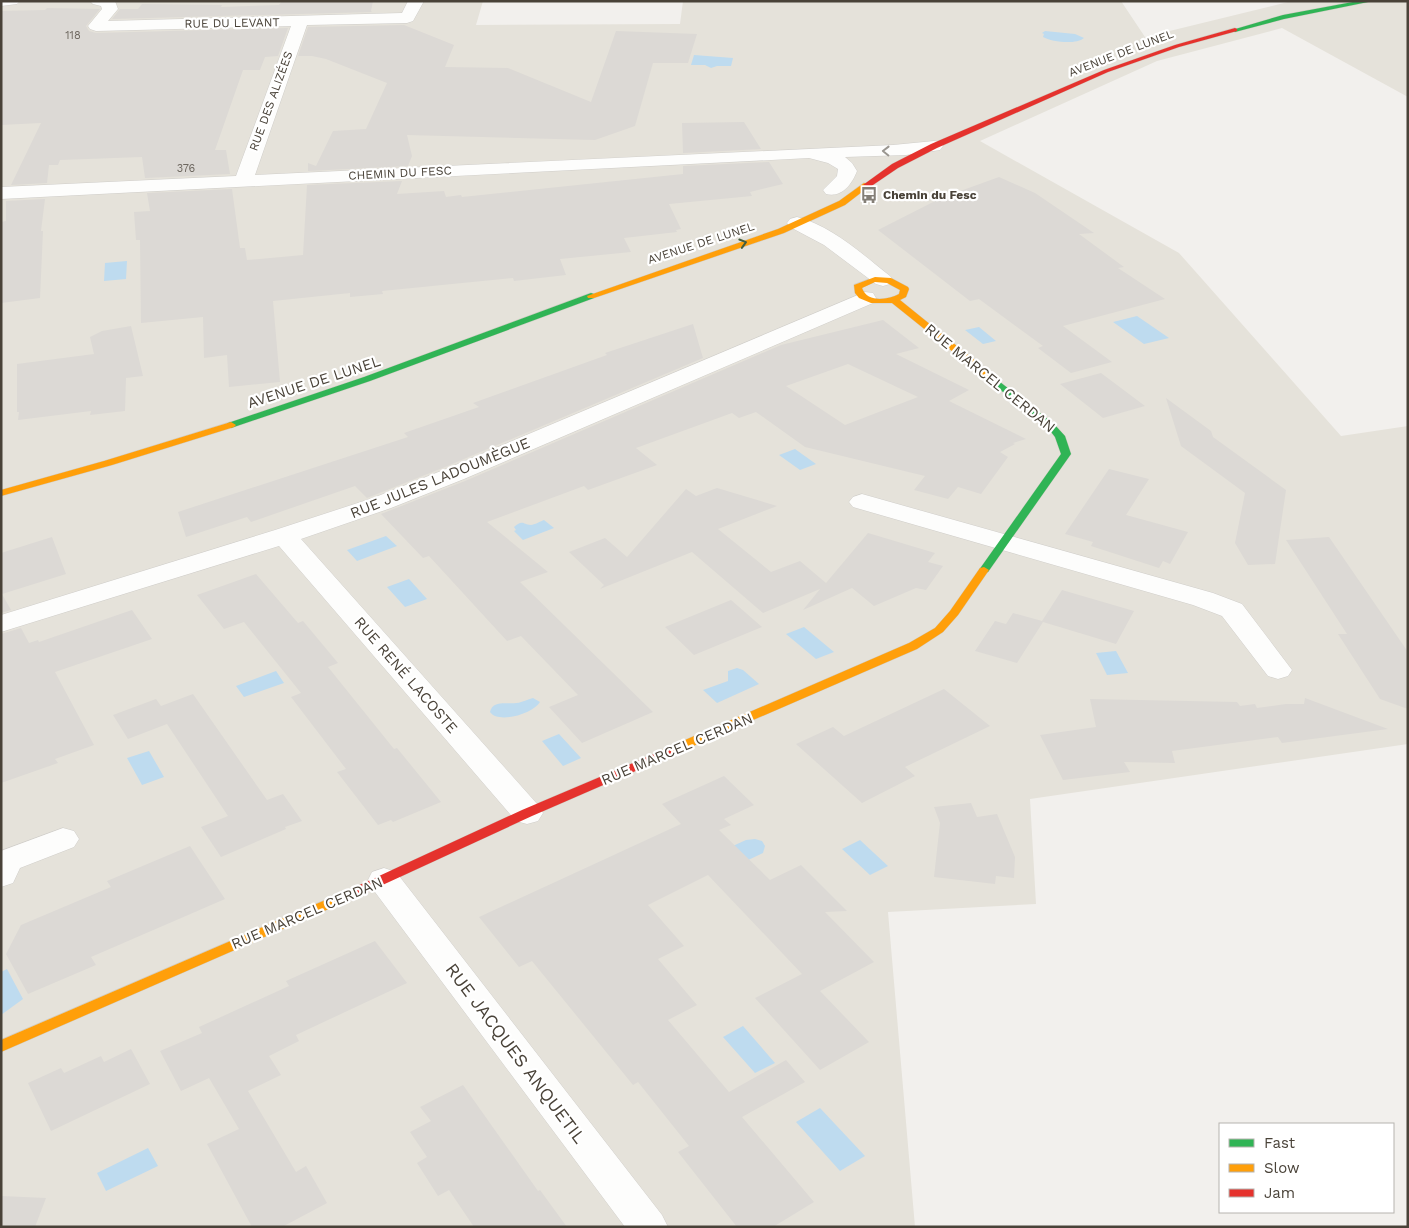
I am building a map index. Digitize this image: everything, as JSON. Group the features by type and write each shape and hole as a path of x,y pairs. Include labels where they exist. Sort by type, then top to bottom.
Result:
{"main road":[{"name":"AVENUE DE LUNEL","path":"829,192 895,166 934,146 1106,71 1177,46 1283,18 1370,1"},
{"name":"AVENUE DE LUNEL","path":"1,493 196,436 320,397 405,367 842,203 895,166"},
{"name":"AVENUE DE LUNEL","path":"630,281 737,234"},
{"path":"895,282 905,289 905,294 901,298 894,300 876,302 871,287 895,282"},
{"name":"RUE MARCEL CERDAN","path":"1,1046 384,880 527,814 913,646 939,630 954,614 1061,463 1066,454 1065,445 1051,426 894,300"}],"street":[{"path":"1,2 12,1"},
{"name":"RUE DU LEVANT","path":"98,1 108,3 110,9 96,26 407,18 416,1"},
{"path":"243,23 250,8"},
{"name":"RUE DES ALIZÉES","path":"243,181 300,22"},
{"name":"CHEMIN DU FESC","path":"1,193 867,150 889,152 934,146"},
{"name":"CHEMIN DU FESC","path":"799,154 831,158 846,165 848,171 845,178 829,192"},
{"path":"782,224 820,248 871,287"},
{"name":"RUE JULES LADOUMÈGUE","path":"1,624 284,536 382,503 455,474 871,287"},
{"path":"862,502 1005,542 1232,610 1278,670"},
{"name":"RUE RENÉ LACOSTE","path":"284,536 527,814"},
{"path":"3,866 63,839"},
{"name":"RUE JACQUES ANQUETIL","path":"384,880 648,1227"}],"shaded area":[{"path":"1,1 483,1 476,25 680,24 683,1 1121,1 1145,37 1292,1 1408,1 1408,97 1282,28 1157,61 980,141 1179,253 1341,436 1408,426 1408,744 1030,799 1036,904 888,912 915,1227 1,1227"}],"water":[{"path":"1045,31 1075,34 1084,38 1070,42 1058,41 1043,37 1044,34 1042,33"},
{"path":"694,55 733,58 731,66 711,68 705,65 691,65"},
{"path":"127,261 126,279 104,281 105,263"},
{"path":"1137,316 1169,338 1144,344 1113,322"},
{"path":"979,327 996,341 983,344 965,330"},
{"path":"795,449 816,464 800,470 779,455"},
{"path":"544,520 554,528 523,540 514,531 516,530 514,527 519,523 532,525"},
{"path":"386,536 397,546 357,561 347,550"},
{"path":"409,579 427,599 405,607 387,587"},
{"path":"804,627 834,652 816,659 786,634"},
{"path":"1116,651 1128,673 1107,675 1096,653"},
{"path":"737,668 743,670 759,684 717,703 703,690 728,681 728,671"},
{"path":"276,671 284,683 244,697 236,686"},
{"path":"533,698 540,702 523,714 500,717 494,716 490,712 498,704 517,703"},
{"path":"559,734 581,758 563,766 542,741"},
{"path":"149,751 164,777 142,785 127,758"},
{"path":"755,839 762,841 765,846 763,853 727,870 713,855 746,840"},
{"path":"860,840 888,866 870,875 842,849"},
{"path":"7,969 23,999 1,1015 1,972"},
{"path":"743,1026 775,1063 755,1073 723,1037"},
{"path":"820,1108 865,1156 840,1171 796,1122"},
{"path":"148,1148 158,1166 106,1191 97,1173"}],"building":[{"path":"282,1 373,1 372,12 112,19 120,9 138,9 142,4 222,5 221,7 279,5"},
{"path":"47,8 100,9 86,26 89,31 96,33 288,28 278,56 265,57 260,70 243,70 215,150 226,150 230,174 145,178 142,157 60,160 58,165 49,165 47,183 11,185 41,123 1,125 1,11 45,10"},
{"path":"404,25 454,45 445,67 508,68 591,102 616,31 697,34 688,63 653,63 635,126 595,140 407,135 412,156 408,166 308,171 308,163 316,166 333,131 366,129 387,83 326,59 298,56 308,27"},
{"path":"744,122 761,149 683,153 682,123"},
{"path":"769,162 783,184 750,192 752,196 669,204 681,229 676,230 677,232 624,238 631,252 560,259 566,275 514,281 513,278 382,291 383,294 350,297 350,293 273,301 280,382 229,387 227,355 204,358 203,317 141,323 140,240 136,240 134,212 150,211 147,193 232,189 240,248 245,248 247,260 303,255 307,185 402,181 397,194 444,191 446,197 461,195 462,197 683,174 683,166"},
{"path":"999,177 1035,193 1094,233 1079,234 1124,267 1118,268 1165,299 1063,326 1112,362 1071,373 1038,348 1043,346 979,299 970,301 878,230 941,198"},
{"path":"45,199 41,231 43,231 40,298 1,303 1,222 6,221 6,201"},
{"path":"883,320 919,348 896,354 969,390 949,401 1026,439 1013,443 1015,444 1000,452 1008,457 981,494 958,487 948,499 914,490 925,476 805,447 756,412 739,418 732,413 636,448 657,465 588,490 584,486 487,522 548,572 520,582 653,712 582,743 549,707 578,695 521,636 507,641 429,556 423,558 381,514 465,481 781,345","holes":["848,364 918,397 845,425 786,386"]},
{"path":"693,324 703,358 445,467 367,498 355,486 251,522 247,517 186,537 178,512 408,437 404,433 479,407 473,403 607,355 605,353"},
{"path":"131,326 143,376 126,378 125,411 90,415 91,411 18,420 17,364 94,354 90,337 102,331"},
{"path":"1101,373 1145,406 1103,418 1060,384"},
{"path":"1166,398 1211,431 1213,437 1286,490 1275,564 1248,565 1235,543 1245,493 1181,446"},
{"path":"1109,469 1149,479 1126,515 1188,532 1170,564 1163,561 1159,568 1091,546 1093,542 1065,534"},
{"path":"717,488 777,506 718,529 771,572 800,561 826,583 868,533 935,553 928,562 943,566 926,590 916,588 874,606 852,588 803,610 820,589 763,613 692,552 600,589 604,585 569,552 605,538 627,557 686,489 696,496"},
{"path":"52,537 66,574 2,594 11,610 1,613 1,553"},
{"path":"1329,537 1408,652 1408,709 1380,699 1338,634 1347,634 1286,540"},
{"path":"256,574 298,623 303,621 338,663 328,667 394,749 397,748 441,802 393,822 391,820 378,825 337,772 346,769 291,697 301,693 244,622 224,629 197,595"},
{"path":"1062,590 1134,611 1116,644 1043,622 1017,663 975,651 995,621 1006,624 1013,613 1042,621"},
{"path":"731,600 762,627 694,655 665,627"},
{"path":"132,610 152,639 55,672 94,745 55,759 58,763 1,783 1,634 21,628 29,643 38,640 39,642"},
{"path":"944,689 990,726 905,767 915,776 862,803 796,744 833,727 844,736"},
{"path":"193,694 267,800 283,794 302,821 221,857 201,827 228,816 167,724 128,739 113,715 156,699 161,706"},
{"path":"1305,698 1388,729 1282,743 1278,737 1172,751 1175,763 1124,762 1130,772 1063,780 1040,735 1096,727 1090,699 1237,702 1240,706 1255,704 1257,708 1286,704 1304,704"},
{"path":"724,776 754,805 724,819 731,825 719,830 770,880 801,865 847,911 825,912 874,962 820,991 869,1042 820,1070 755,998 802,974 708,875 648,905 684,946 658,959 697,1005 668,1020 729,1092 786,1060 805,1082 742,1117 814,1202 773,1227 737,1227 678,1152 689,1146 638,1082 633,1085 532,961 519,967 479,917 681,824 662,804"},
{"path":"971,803 977,817 997,814 1015,857 1014,878 996,876 995,884 934,877 940,823 934,807"},
{"path":"190,846 225,899 91,957 96,965 28,994 6,954 21,925 111,887 107,881"},
{"path":"375,941 407,983 296,1035 299,1041 269,1056 281,1075 248,1091 296,1172 306,1166 327,1203 282,1227 252,1227 207,1144 239,1129 209,1078 181,1091 160,1051 202,1033 199,1027 289,986 286,981"},
{"path":"131,1049 150,1084 51,1131 28,1083 61,1068 64,1073 101,1056 104,1062"},
{"path":"463,1085 538,1191 540,1190 567,1227 474,1227 449,1190 438,1196 417,1163 427,1157 410,1132 431,1121 420,1107"},
{"path":"1,1196 46,1198 35,1227 1,1227"}],"traffic: fast":[{"path":"1235,30 1283,17 1370,1"},
{"path":"231,425 457,347 591,296"},
{"path":"984,570 1066,454 1060,436 1051,426 991,378"}],"traffic: slow":[{"path":"591,296 781,231 842,203 867,185"},
{"path":"894,300 903,295 905,289 894,282 881,279 869,281 857,287 859,293 871,301 894,300 991,378"},
{"path":"1,493 108,463 231,425"},
{"path":"666,753 913,646 939,630 954,613 984,570"},
{"path":"1,1046 358,891"}],"traffic: jam":[{"path":"867,185 895,166 934,146 1106,71 1177,46 1235,30"},
{"path":"358,891 527,813 666,753"}],"place":[{"name":"Chemin du Fesc","path":"869,195"}]}
